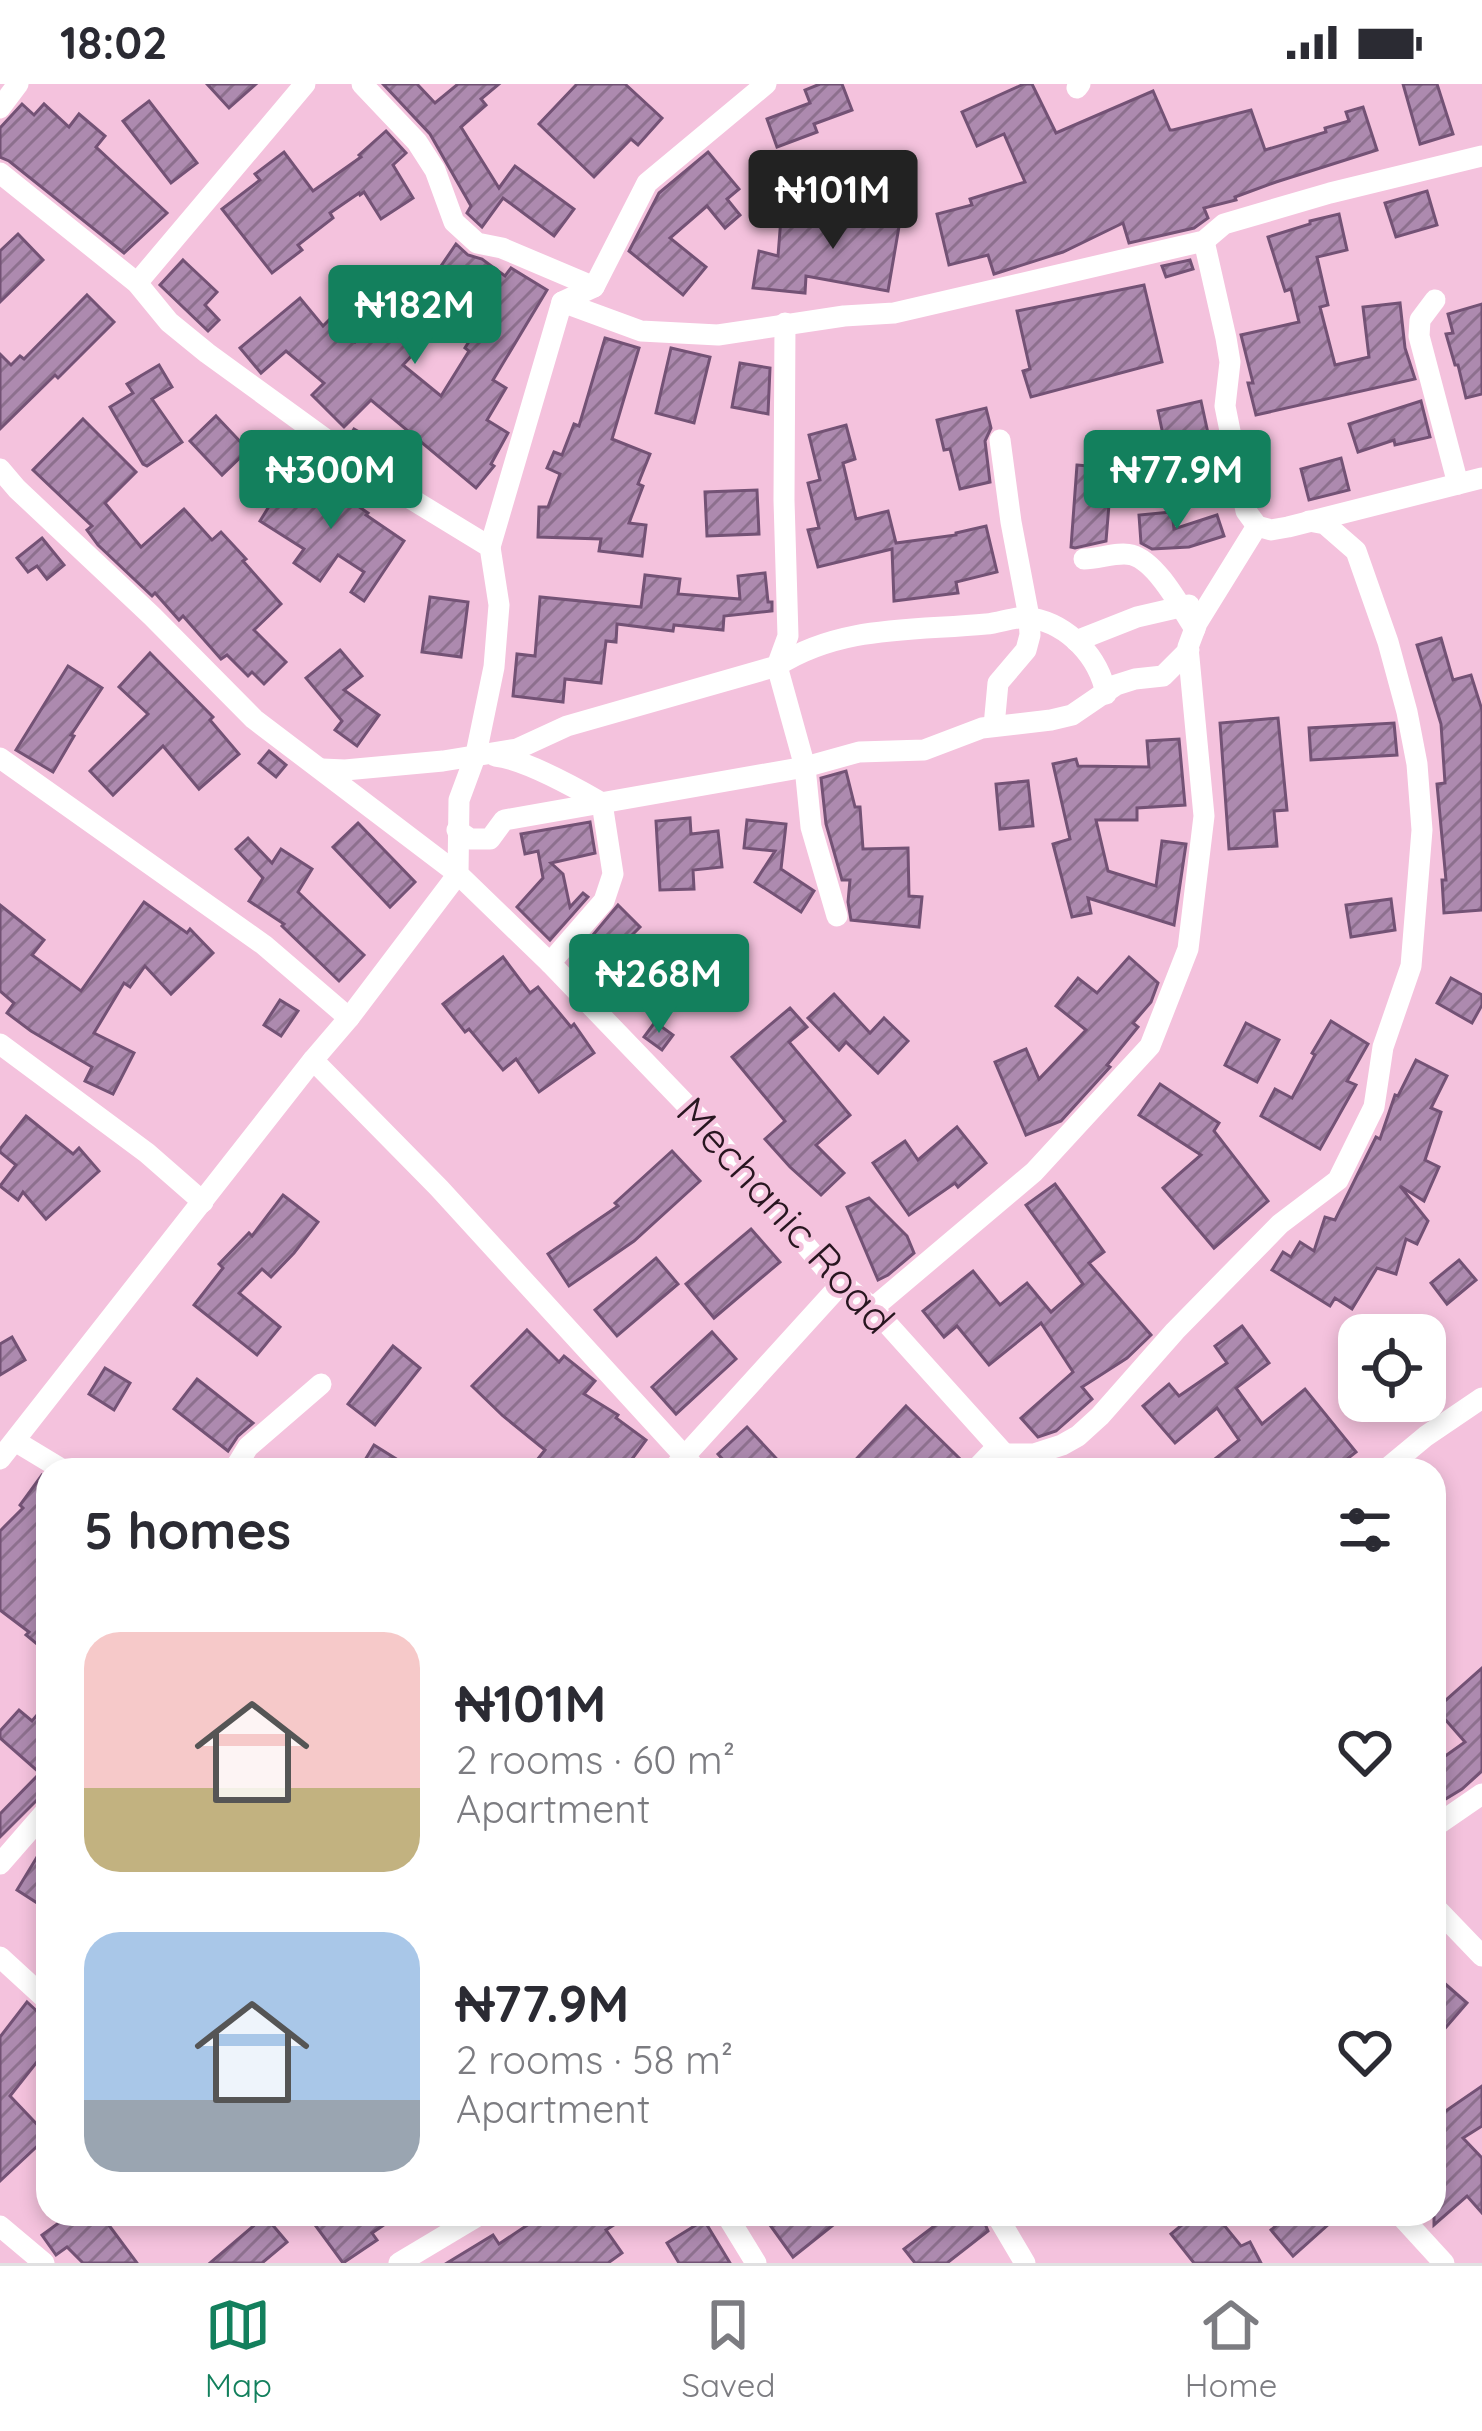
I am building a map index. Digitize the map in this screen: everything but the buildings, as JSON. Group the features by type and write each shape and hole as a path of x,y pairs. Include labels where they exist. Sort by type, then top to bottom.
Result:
{"street":[{"path":"0,107 18,84"},
{"path":"136,284 305,84"},
{"path":"362,84 417,142 435,170 454,222 477,243 502,248 594,286"},
{"path":"0,1460 458,874 459,800 476,754 494,667 499,604 490,547 562,302 594,286 647,183 766,84"},
{"path":"562,302 641,331 718,334 844,316 894,314 1204,241 1224,224 1482,156"},
{"path":"0,173 136,284 169,322 207,353 390,486 490,547"},
{"path":"1204,241 1230,362 1225,406 1228,431 1246,511 1257,526 1271,530 1482,478"},
{"path":"1435,300 1420,320 1419,336 1458,484"},
{"path":"785,323 788,636 777,666 805,767 811,827 837,916"},
{"path":"994,726 998,683 1026,650 1030,635 1000,440"},
{"name":"Mechanic Road","path":"0,469 254,719 458,874 550,963 702,1121 828,1272 872,1308 1006,1457"},
{"path":"1006,1457 1062,1445 1100,1416 1175,1330 1280,1224 1338,1180 1374,1107 1383,1047 1412,965 1421,830 1417,764 1388,642 1356,551 1325,524 1309,521"},
{"path":"458,830 470,839 490,839 504,820 805,767 859,752 924,750 994,726 1072,715 1116,685 1163,676 1192,640 1257,526"},
{"path":"872,1308 1034,1172 1150,1046 1188,949 1204,816 1192,640 1179,605 1148,564 1130,554 1084,559"},
{"path":"1076,641 1179,605 1209,603"},
{"path":"322,769 443,761 517,749 567,726 777,666 801,651 842,638 1029,617 1050,623 1076,641 1102,673 1106,694"},
{"path":"476,754 510,758 602,803"},
{"path":"0,758 264,945 349,1018"},
{"path":"550,963 604,901 613,874 602,803"},
{"path":"0,1044 147,1153 203,1202"},
{"path":"313,1060 439,1188 678,1458"},
{"path":"690,1458 842,1283"},
{"path":"241,1458 321,1384"},
{"path":"1399,1458 1482,1398"},
{"path":"15,1441 43,1458"},
{"path":"1446,1820 1482,1794"},
{"path":"0,1864 36,1823"},
{"path":"1446,1918 1482,1956"},
{"path":"0,1957 36,1990"},
{"path":"0,2226 44,2263"},
{"path":"399,2263 461,2226"},
{"path":"733,2226 755,2263"},
{"path":"1003,2226 1025,2263"},
{"path":"1410,2226 1444,2263"}]}
